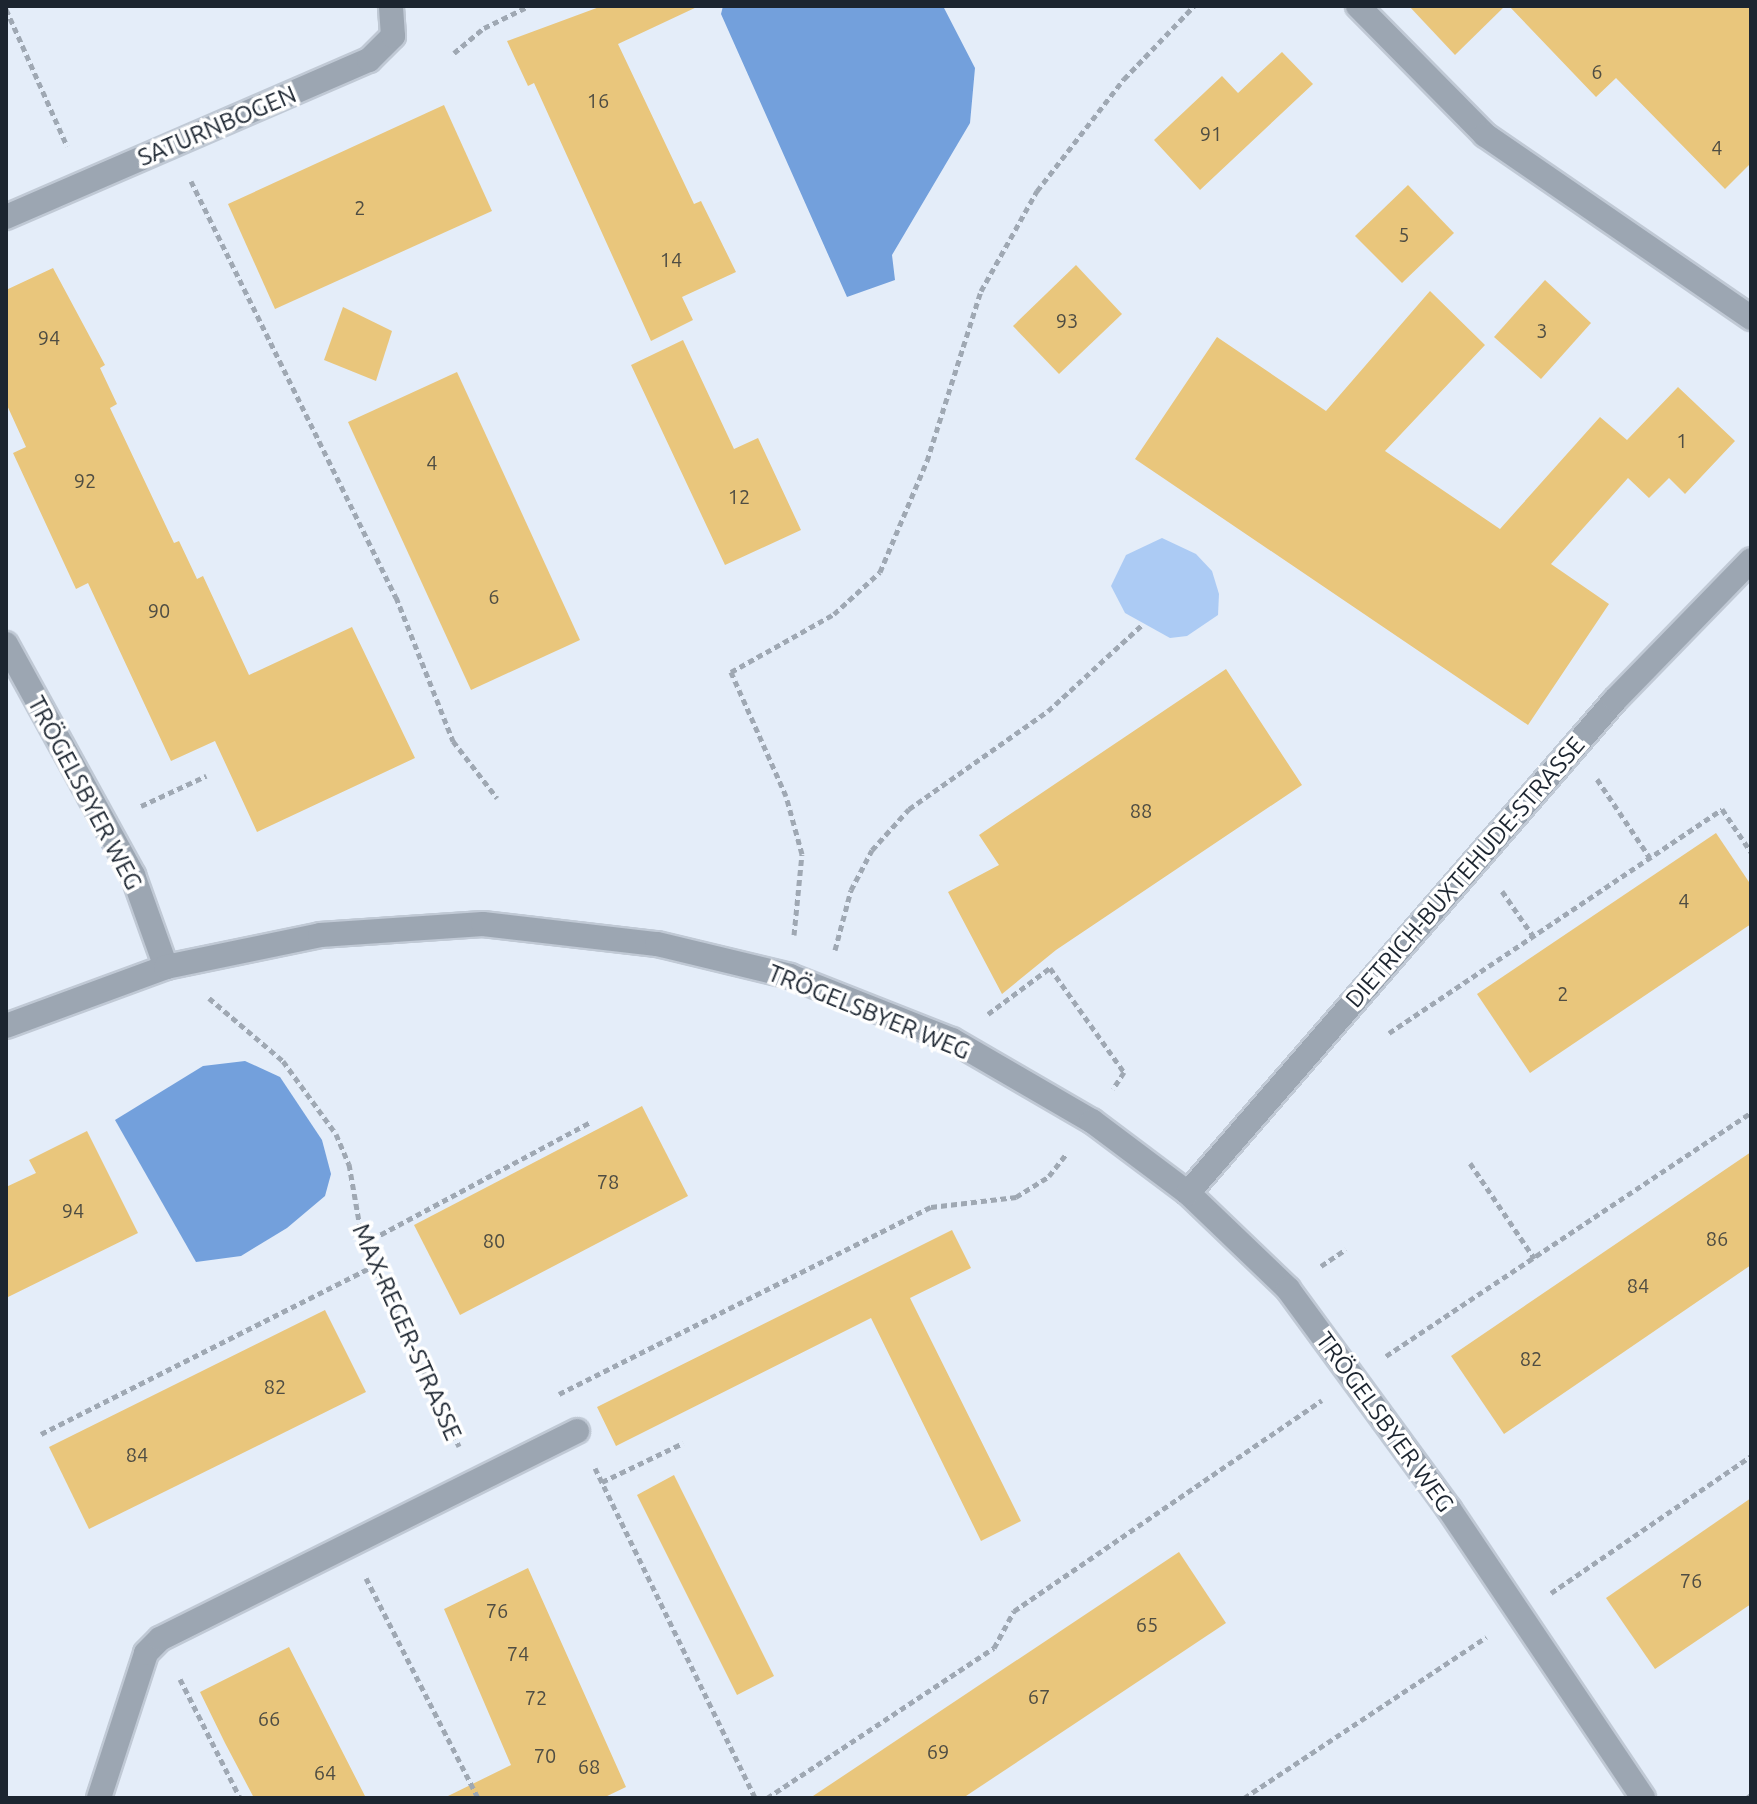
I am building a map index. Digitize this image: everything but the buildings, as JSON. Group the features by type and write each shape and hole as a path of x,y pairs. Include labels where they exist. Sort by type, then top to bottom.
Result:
{"street":[{"name":"SATURNBOGEN","path":"6,217 369,60 393,36 391,6"},
{"path":"1358,6 1382,37 1443,88 1485,135 1751,318"},
{"name":"DIETRICH-BUXTEHUDE-STRASSE","path":"1188,1193 1574,745 1751,560"},
{"name":"TRÖGELSBYER WEG","path":"6,644 133,875 166,967 320,935 483,924 657,944 790,976 952,1040 1092,1121 1188,1193 1288,1289 1354,1377 1520,1614 1643,1798"},
{"path":"6,1026 166,967"},
{"path":"99,1798 146,1653 160,1639 577,1431"}],"path":[{"path":"454,53 484,28 529,6"},
{"path":"790,976 802,854 786,796 731,672 834,614 880,572 927,461 951,371 988,278 1037,191 1124,79 1194,6"},
{"path":"6,9 84,183"},
{"path":"175,144 396,597 453,741 497,798"},
{"path":"827,990 851,890 872,850 909,809 1048,711 1143,624"},
{"path":"1574,745 1650,858"},
{"path":"104,824 206,776"},
{"path":"1389,1033 1722,809 1751,852"},
{"path":"1477,855 1533,936"},
{"name":"MAX-REGER-STRASSE","path":"166,967 254,1030 336,1134 349,1164 363,1244 476,1482"},
{"path":"755,1798 557,1392 931,1207 1016,1197 1049,1176 1092,1121 1124,1072 1050,968 952,1040"},
{"path":"767,1798 994,1648 1014,1611 1354,1377 1751,1113"},
{"path":"363,1244 591,1122"},
{"path":"1470,1163 1534,1258"},
{"path":"41,1434 374,1266"},
{"path":"602,1482 683,1443"},
{"path":"1244,1798 1751,1456"},
{"path":"349,1545 478,1798"},
{"path":"160,1639 240,1798"}],"shaded area":[{"path":"723,6 943,6 975,68 970,123 892,255 895,280 847,297 721,14"},
{"path":"1162,538 1196,554 1212,571 1219,594 1218,615 1187,636 1170,638 1125,613 1111,586 1126,555"},
{"path":"245,1061 280,1077 322,1140 331,1174 325,1196 287,1228 241,1256 196,1262 115,1120 203,1066"}]}
